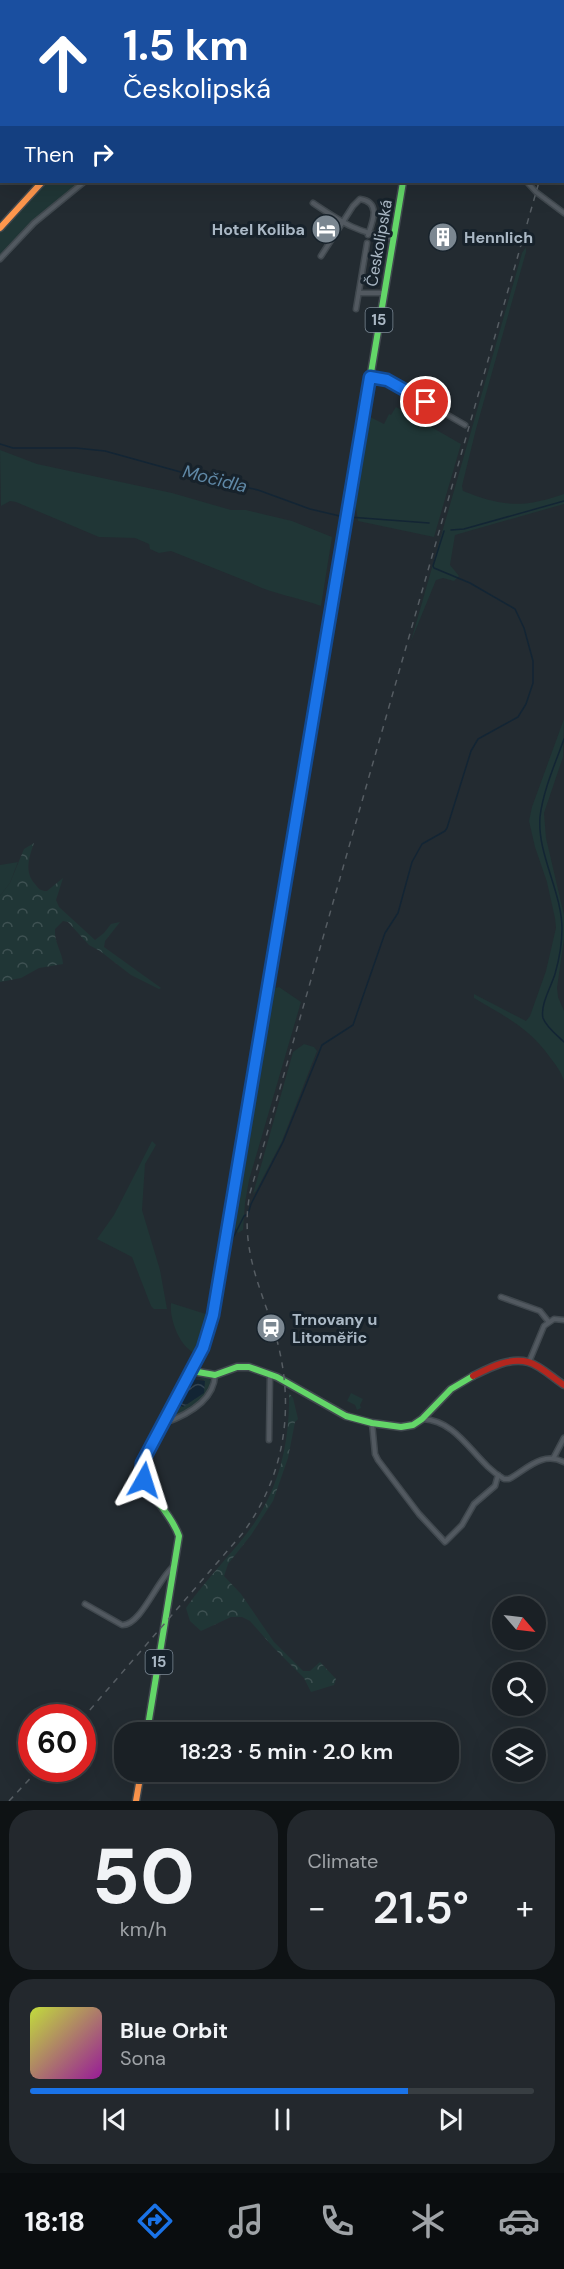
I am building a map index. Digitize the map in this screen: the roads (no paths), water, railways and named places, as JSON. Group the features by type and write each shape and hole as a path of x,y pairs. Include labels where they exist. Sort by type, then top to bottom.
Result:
{"main road":[{"path":"0,228 41,183"},
{"name":"Českolipská","path":"192,1371 203,1348 213,1315 403,183"},
{"path":"192,1371 215,1375 242,1366 270,1374 338,1413 372,1423 401,1427 413,1425 422,1419 451,1389 495,1366 514,1361 529,1362 564,1384"},
{"name":"15","path":"149,1722 179,1542 178,1530 156,1501 141,1473 142,1463 161,1424 192,1371"},
{"path":"136,1801 139,1782"}],"street":[{"path":"0,259 34,223 83,183"},
{"path":"528,183 564,213"},
{"path":"321,256 342,222 360,199 372,204 375,212 368,235"},
{"path":"313,203 342,222 368,235 393,238"},
{"path":"356,309 367,243"},
{"path":"359,293 384,293"},
{"path":"370,377 387,380 465,425"},
{"path":"501,1297 540,1311 548,1321"},
{"path":"529,1362 540,1333 548,1321 564,1320"},
{"path":"269,1440 270,1374"},
{"path":"161,1424 200,1405 212,1389 215,1375"},
{"path":"422,1419 432,1419 453,1431 498,1475 509,1479 539,1461 554,1457 564,1462"},
{"path":"372,1423 375,1454 378,1460 419,1514 445,1542 462,1525 474,1504 495,1486 498,1475"},
{"path":"554,1457 564,1438"},
{"path":"85,1604 122,1625 127,1625 143,1608 168,1571 175,1565"}],"water":[{"path":"191,1379 205,1381 204,1393 183,1407 179,1405"}],"waterway":[{"name":"Močidla","path":"0,444 13,448 76,448 105,451 195,476 258,490 310,509 344,517"},
{"name":"Močidla","path":"451,530 464,529 564,501"},
{"name":"Močidla","path":"349,517 429,523"},
{"path":"227,1250 244,1216 248,1214 283,1142 322,1045 353,1025 385,933 398,913 412,862 422,844 447,828 471,751 478,739 518,717 526,704 533,683 533,661 524,628 515,609 470,583 434,568 444,531"},
{"path":"564,739 547,787 540,817 542,845 558,901 562,929 558,963 542,1013 549,1028 564,1042"},
{"path":"198,1369 214,1323"},
{"path":"191,1379 195,1373"}],"railway":[{"path":"95,1704 242,1534 257,1511 278,1462 283,1436 285,1383 274,1330 249,1247 247,1230 250,1193 539,183"},
{"path":"9,1801 27,1782"}],"place":[{"name":"Hotel Koliba","path":"326,229"},
{"name":"Hennlich","path":"443,237"},
{"name":"Trnovany u Litoměřic","path":"271,1328"}]}
